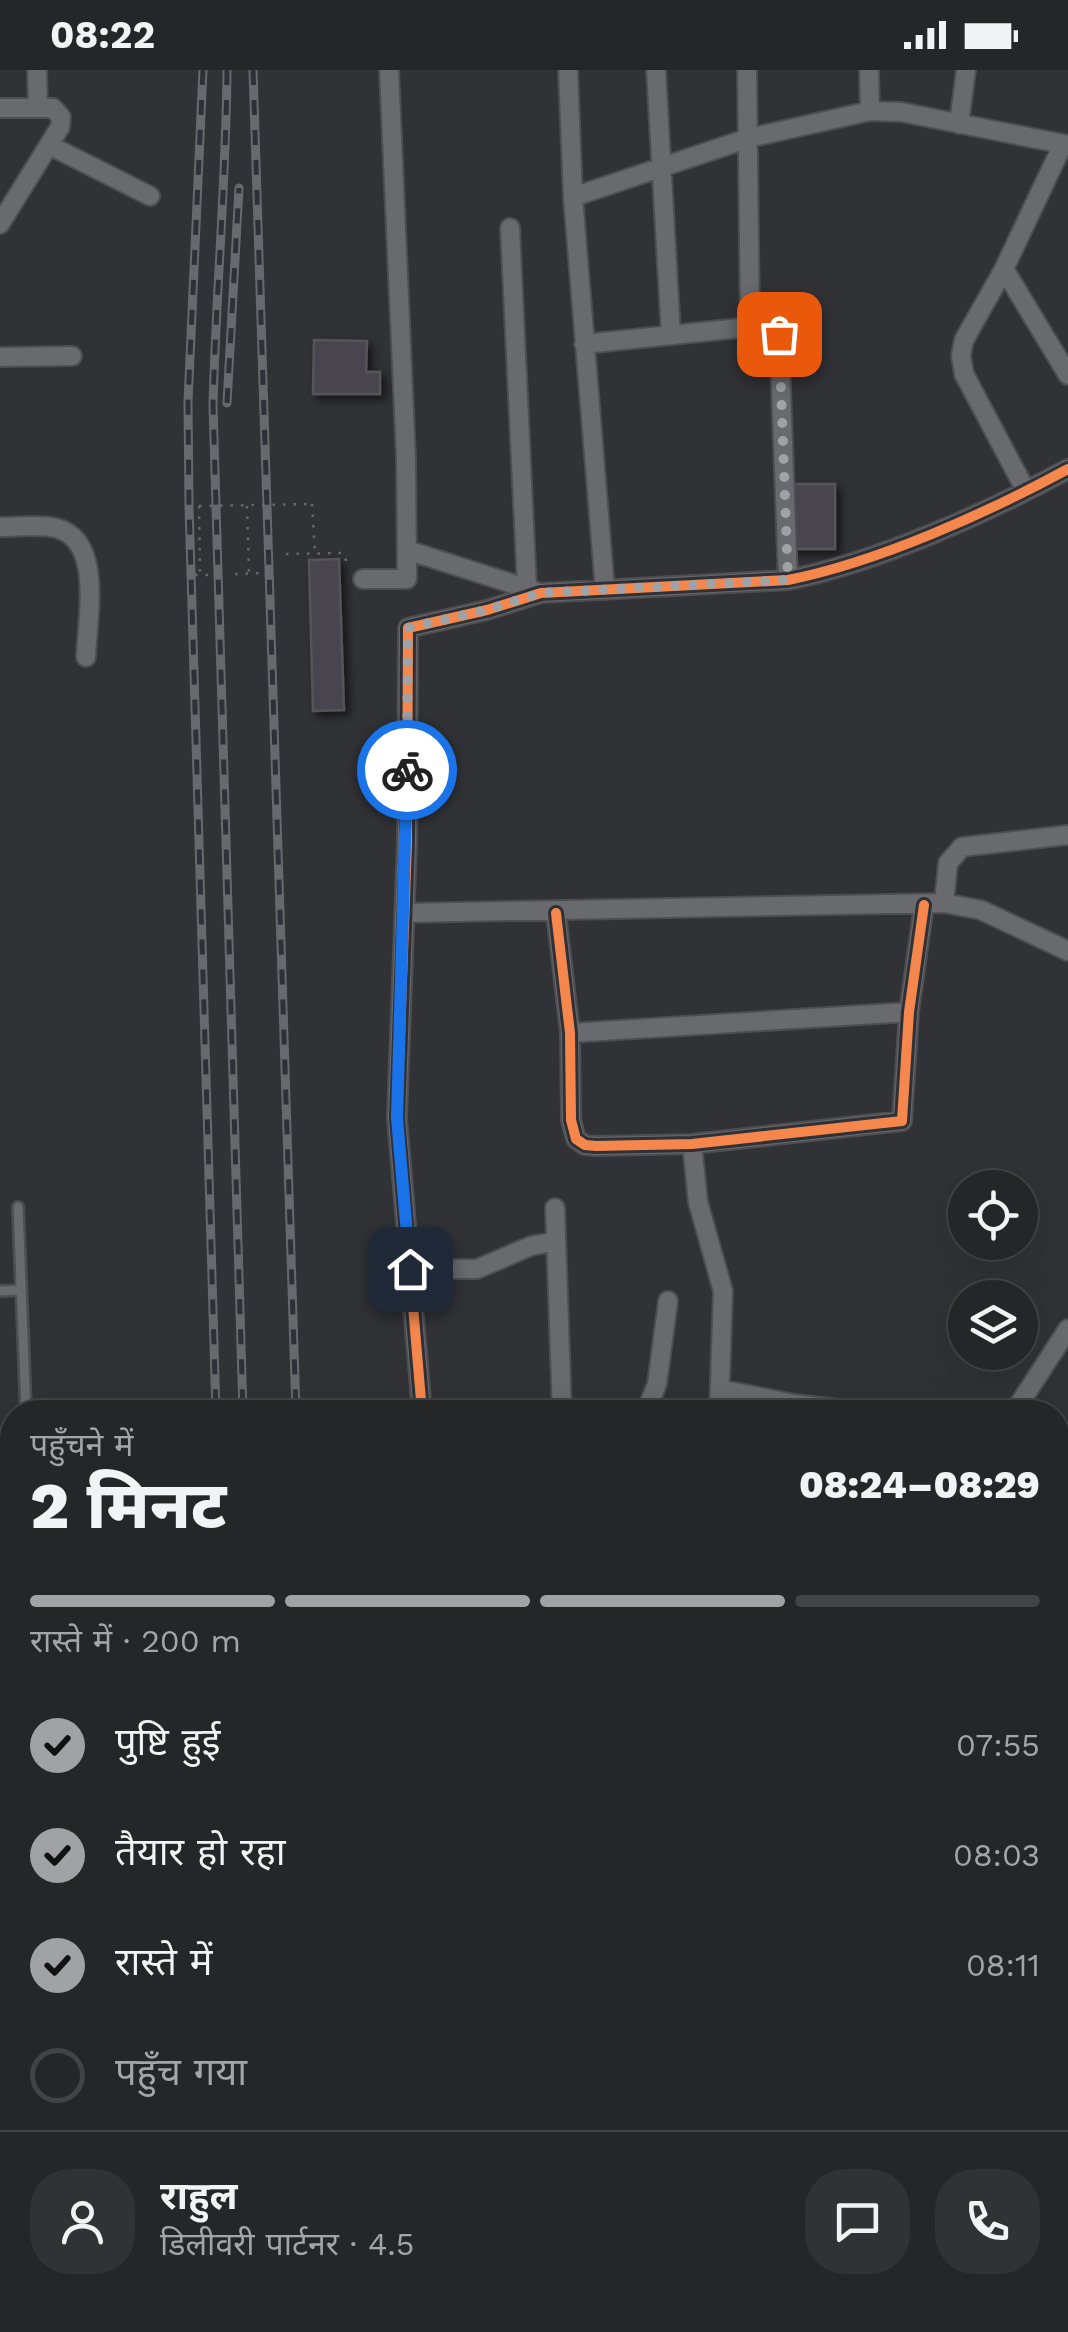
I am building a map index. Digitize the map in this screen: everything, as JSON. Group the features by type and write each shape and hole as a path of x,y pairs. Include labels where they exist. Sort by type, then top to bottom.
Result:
{"street":[{"path":"37,70 38,108"},
{"path":"362,579 407,579 390,70"},
{"path":"568,70 573,197 605,590"},
{"path":"656,70 671,335"},
{"path":"746,70 750,327"},
{"path":"869,70 870,111"},
{"path":"959,124 966,70"},
{"path":"0,108 53,108 61,117 60,127 0,224"},
{"path":"573,197 749,138 870,111 902,112 1066,144 964,340 962,367 1026,490"},
{"path":"48,144 150,196"},
{"path":"510,228 534,590"},
{"path":"1004,269 1068,375"},
{"path":"584,344 750,327 774,329 782,342 788,580"},
{"path":"0,357 72,356"},
{"path":"407,550 534,590 788,580 876,556 1068,469"},
{"path":"0,527 56,528 78,540 88,560 86,657"},
{"path":"421,1400 397,1118 408,628 487,610 534,590"},
{"path":"944,904 948,863 962,847 1068,835"},
{"path":"404,913 944,904 982,910 1068,951"},
{"path":"556,913 570,1033 571,1120 576,1139 596,1146 692,1144 899,1123 905,1111 909,1012 924,905"},
{"path":"570,1033 909,1012"},
{"path":"692,1144 698,1202 722,1291 720,1400"},
{"path":"555,1208 562,1400"},
{"path":"410,1269 477,1269 531,1246 556,1242"},
{"path":"651,1400 657,1384 668,1300"},
{"path":"1022,1400 1068,1329"},
{"path":"720,1389 762,1400"}],"lane":[{"path":"18,1207 26,1400"},
{"path":"0,1290 21,1290"}],"path":[{"path":"214,575 198,575 199,506 312,504 315,552"},
{"path":"247,506 249,574"},
{"path":"286,554 344,553 349,568 362,579"},
{"path":"235,574 265,573"}],"building":[{"path":"314,340 367,341 366,372 380,372 380,394 313,394"},
{"path":"787,484 835,484 835,549 787,549"},
{"path":"339,559 344,710 313,711 309,560"}],"railway":[{"path":"203,70 188,402 216,1400"},
{"path":"227,70 213,405 243,1400"},
{"path":"253,70 296,1400"},
{"path":"227,403 239,188"}],"cycle path":[{"path":"421,1400 397,1118 407,843 408,628 541,593 788,580 823,572 931,534 1068,469"},
{"path":"556,913 570,1033 571,1120 576,1139 596,1146 692,1144 902,1121 909,1012 924,905"}],"way so far":[{"path":"407,770 408,628 541,593 788,580 779,334"}],"route":[{"path":"407,770 397,1118 410,1269"}]}
